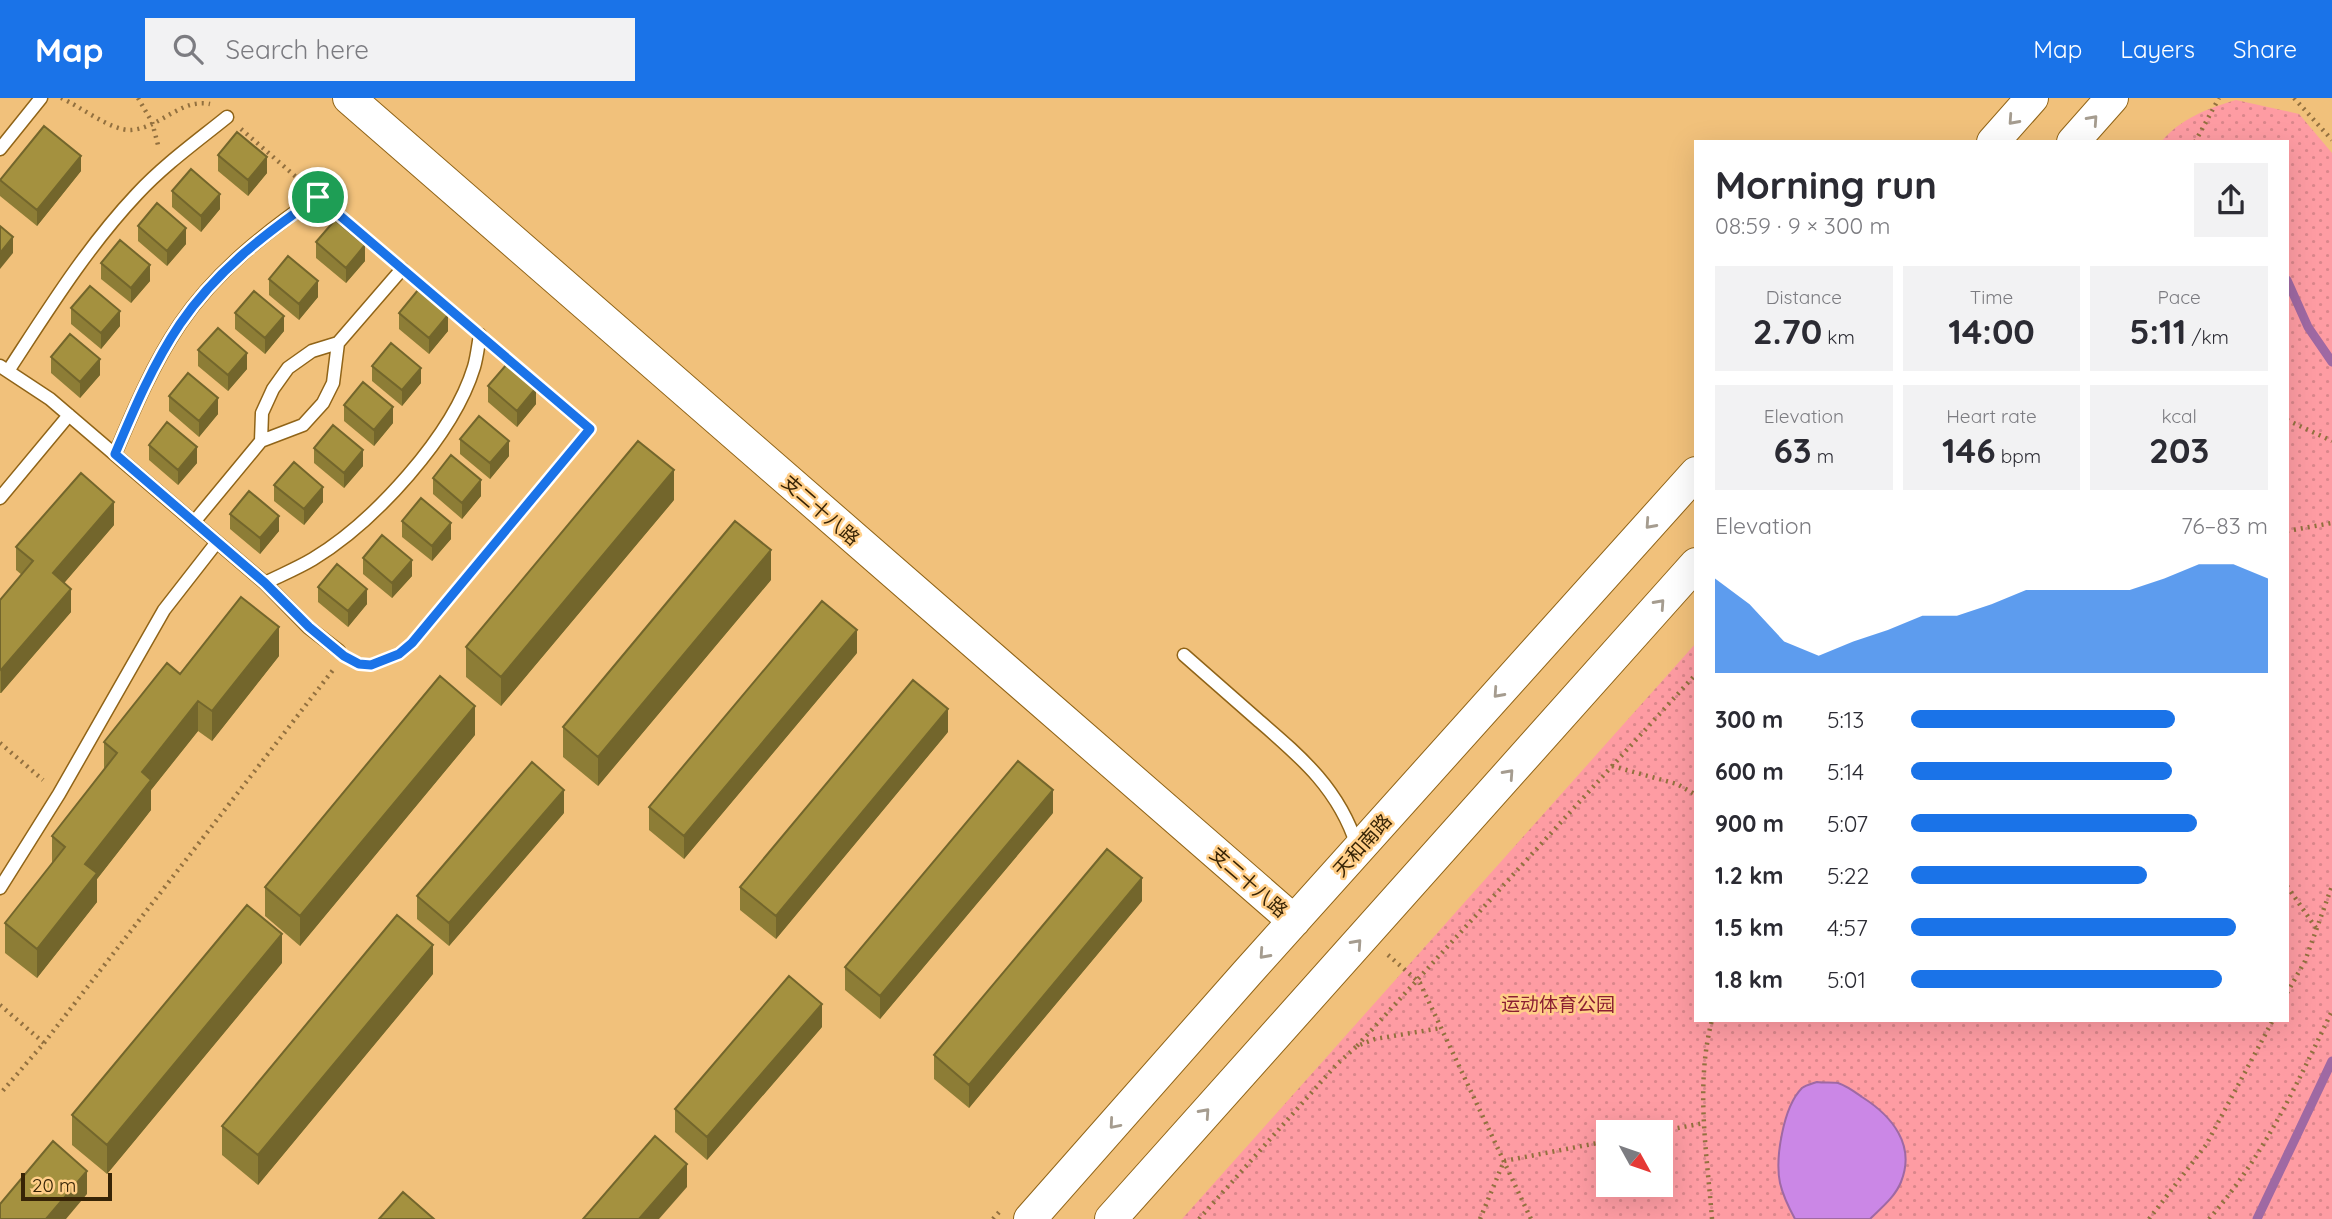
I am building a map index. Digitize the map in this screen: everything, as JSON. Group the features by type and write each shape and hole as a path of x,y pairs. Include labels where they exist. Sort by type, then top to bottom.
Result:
{"street":[{"name":"支二十八路","path":"349,98 1294,921"},
{"path":"1995,140 2032,98"},
{"path":"2075,140 2112,98"},
{"name":"天和南路","path":"1030,1219 1694,475"},
{"path":"1111,1219 1694,566"}],"lane":[{"path":"0,149 41,98"},
{"path":"227,117 160,172 115,219 4,368 69,415 265,583 309,627 341,653"},
{"path":"115,454 138,399 181,322 220,275 244,253 318,197"},
{"path":"261,441 262,413 273,389 288,368 312,351 338,343 402,268"},
{"path":"265,583 313,559 350,533 397,487 428,451 453,412 474,367 480,335"},
{"path":"194,522 261,441 303,425 323,403 333,383 338,343"},
{"path":"0,498 69,415"},
{"path":"0,888 60,794 164,610 217,542"},
{"path":"1184,655 1310,765 1350,824 1358,849"}],"path":[{"path":"0,1094 44,1042 341,653 359,664 371,665 399,654 412,643 590,429 227,117 202,99 187,99 143,127 129,130 102,120 60,98"},
{"path":"138,98 152,122 159,148 160,172"},
{"path":"2196,140 2219,98"},
{"path":"2294,98 2332,140"},
{"path":"2289,421 2332,441"},
{"path":"2289,531 2332,523"},
{"path":"1199,1219 1694,676"},
{"path":"0,743 60,794"},
{"path":"1612,766 1677,784 1694,794"},
{"path":"2289,989 2305,961 2332,886"},
{"path":"2289,890 2317,929"},
{"path":"1365,934 1417,980 1531,1219"},
{"path":"0,1005 44,1042"},
{"path":"2209,1219 2232,1192 2285,1110 2332,1011"},
{"path":"1712,1022 1707,1041 1702,1100 1712,1219"},
{"path":"2149,1219 2206,1145 2272,1022"},
{"path":"1357,1046 1375,1039 1441,1028"},
{"path":"1673,1129 1704,1123"},
{"path":"1504,1161 1596,1144"},
{"path":"1480,1219 1504,1161"}],"green space":[{"name":"运动体育公园","path":"2236,100 2299,114 2332,153 2332,1219 1182,1219 1694,645 1694,1022 2289,1022 2289,140 2163,140 2186,121"}],"shaded area":[{"path":"1817,1082 1841,1084 1851,1089 1883,1113 1903,1144 1905,1169 1901,1182 1870,1219 1795,1219 1784,1197 1779,1161 1785,1120 1802,1088"}],"building":[{"path":"44,126 81,156 37,210 0,180"},
{"path":"237,132 267,157 248,180 218,155"},
{"path":"191,169 220,194 201,216 172,191"},
{"path":"157,203 186,228 167,251 138,226"},
{"path":"335,220 365,245 346,268 316,242"},
{"path":"0,226 13,237 0,253"},
{"path":"120,240 150,265 131,288 101,263"},
{"path":"288,256 318,281 299,304 269,279"},
{"path":"90,286 120,311 101,333 71,308"},
{"path":"418,290 448,315 429,338 399,313"},
{"path":"254,291 284,316 265,338 235,313"},
{"path":"218,328 247,353 228,375 198,350"},
{"path":"70,334 100,359 80,382 51,357"},
{"path":"391,343 421,368 402,390 372,366"},
{"path":"507,364 536,388 517,411 488,386"},
{"path":"188,373 218,398 199,421 169,396"},
{"path":"363,382 393,407 374,430 344,405"},
{"path":"479,416 509,441 490,463 460,439"},
{"path":"167,422 197,447 178,470 149,445"},
{"path":"333,425 363,450 344,473 314,448"},
{"path":"638,441 674,470 501,677 466,647"},
{"path":"451,455 481,480 462,503 433,478"},
{"path":"294,462 323,487 304,509 274,485"},
{"path":"81,473 114,502 53,573 71,589 1,670 0,600 33,561 16,547"},
{"path":"249,491 279,516 260,538 230,514"},
{"path":"421,498 451,523 432,546 402,521"},
{"path":"735,521 771,550 598,757 563,727"},
{"path":"382,535 412,560 392,583 363,558"},
{"path":"337,564 367,589 348,611 318,587"},
{"path":"241,597 279,627 212,711 198,701 142,772 151,780 85,864 97,873 37,949 5,923 65,847 52,836 117,753 104,742 167,663 180,674"},
{"path":"822,601 857,630 684,836 649,807"},
{"path":"440,676 475,706 300,916 265,887"},
{"path":"913,680 948,709 776,916 740,887"},
{"path":"1018,761 1053,790 880,996 845,967"},
{"path":"532,762 564,790 449,923 417,896"},
{"path":"1107,849 1142,878 969,1085 934,1055"},
{"path":"247,905 282,934 107,1145 72,1115"},
{"path":"397,915 433,945 258,1155 222,1126"},
{"path":"789,976 822,1004 707,1137 675,1109"},
{"path":"655,1136 687,1164 639,1219 583,1219"},
{"path":"53,1141 87,1171 46,1219 0,1219 0,1204"},
{"path":"403,1192 434,1219 379,1219"}],"waterway":[{"path":"2289,284 2308,327 2332,362"},
{"path":"2257,1219 2332,1061"}],"route":[{"path":"318,197 590,429 412,643 399,654 371,665 359,664 344,656 309,627 265,583 115,454 138,399 181,322 220,275 278,225 318,197"}]}
